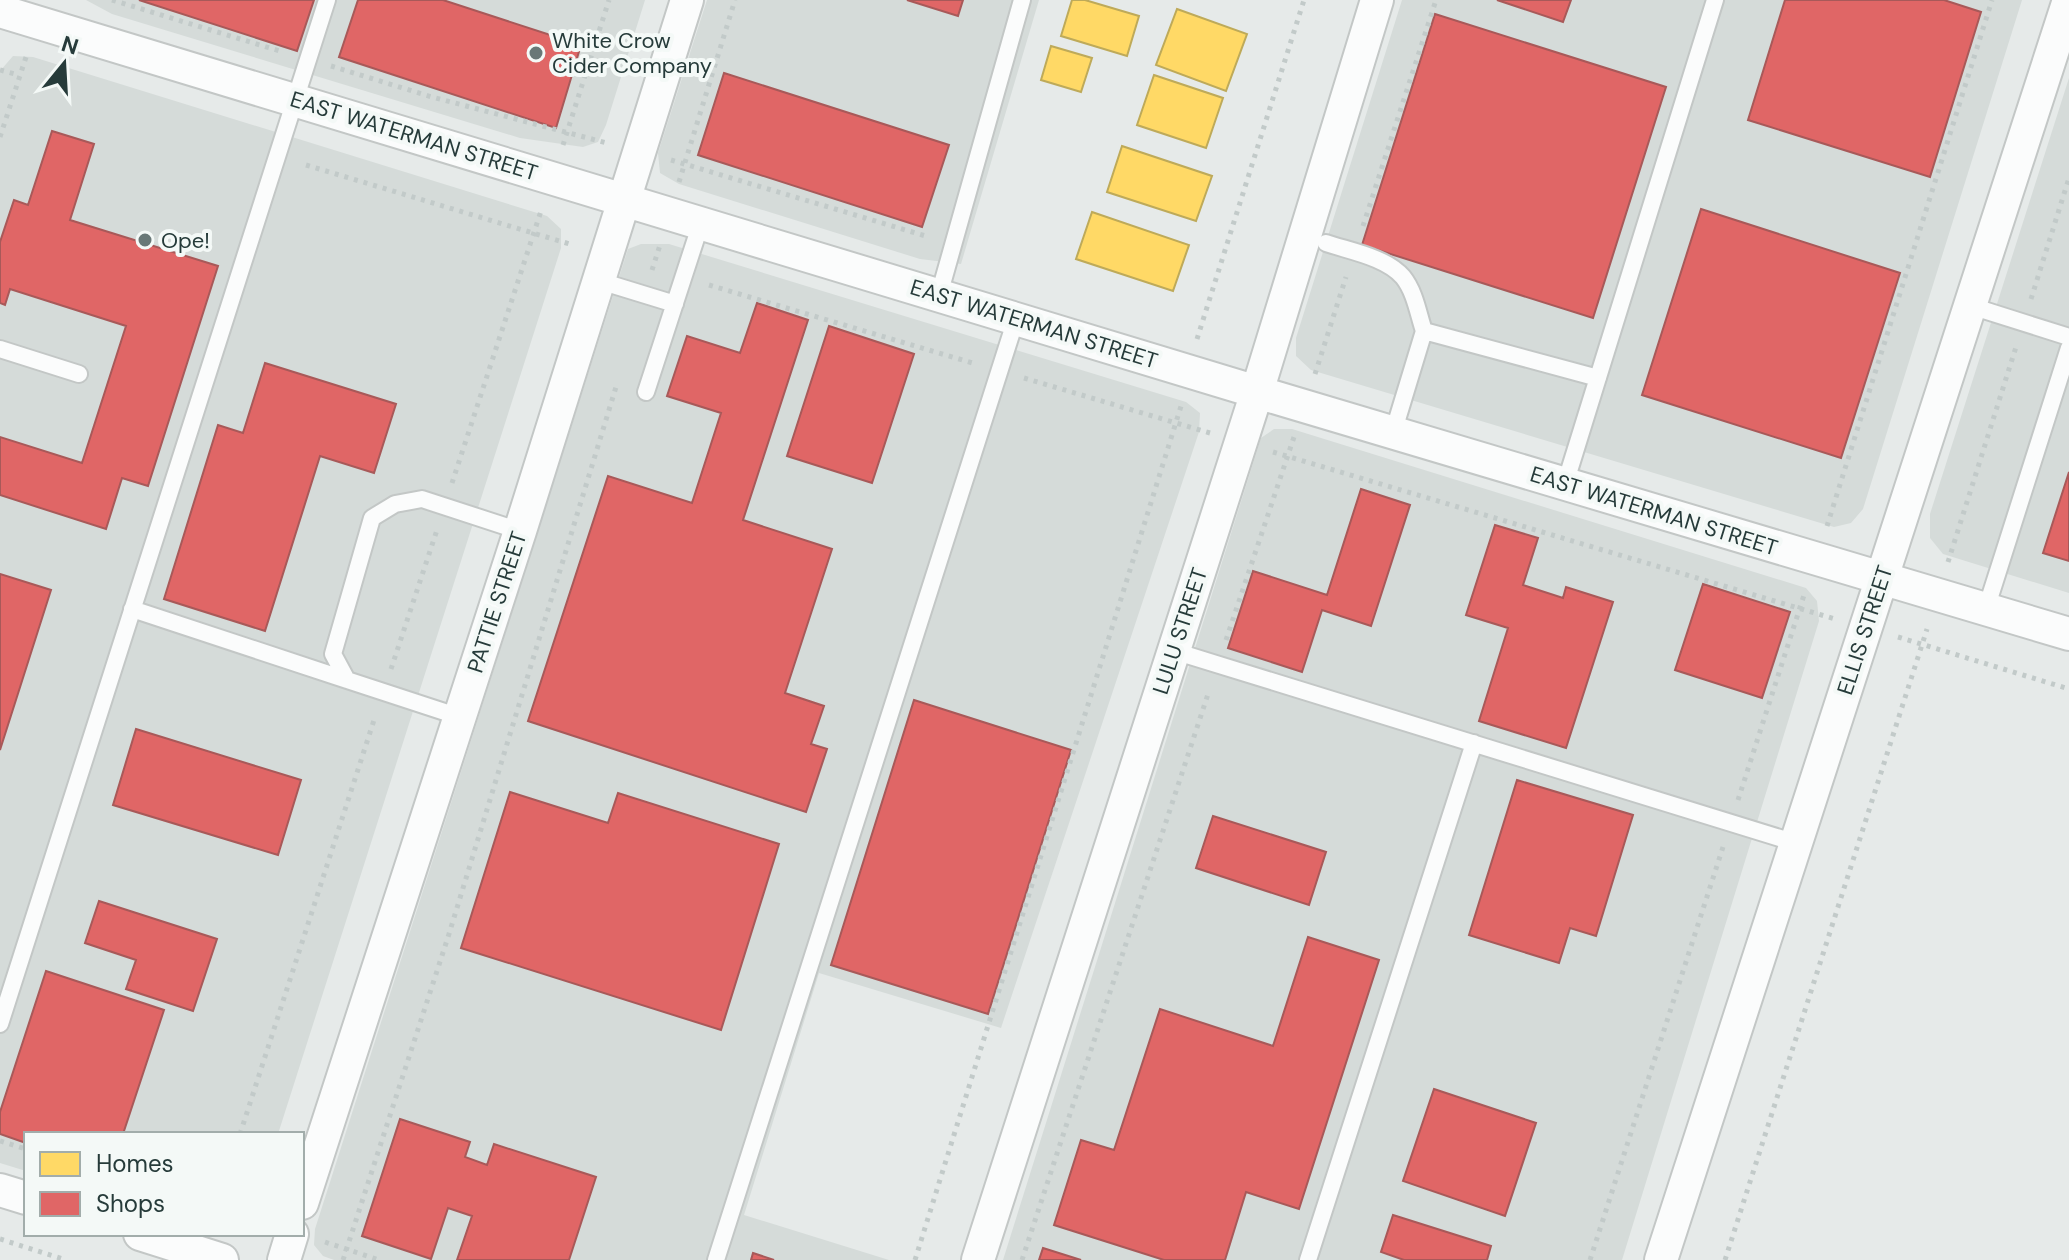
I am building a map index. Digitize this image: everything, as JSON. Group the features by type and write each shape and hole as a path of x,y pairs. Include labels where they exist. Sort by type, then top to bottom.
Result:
{"street":[{"name":"PATTIE STREET","path":"304,1197 520,531 687,0"},
{"name":"LULU STREET","path":"978,1260 1257,392 1377,0"},
{"name":"EAST WATERMAN STREET","path":"0,11 1393,433 2069,634"},
{"name":"ELLIS STREET","path":"1661,1260 2066,18"},
{"path":"0,1190 24,1197"},
{"path":"146,1236 222,1260"},
{"path":"284,1260 304,1236"}],"lane":[{"path":"0,1024 327,0"},
{"path":"939,295 1022,0"},
{"path":"1565,484 1715,0"},
{"path":"646,392 701,223"},
{"path":"1326,243 1386,264 1402,275 1413,295 1424,331 1393,433"},
{"path":"604,268 645,295 675,304"},
{"path":"1971,306 2069,337"},
{"path":"716,1260 1016,319"},
{"path":"1424,331 1598,378"},
{"path":"1986,609 2069,348"},
{"path":"0,349 79,374"},
{"path":"347,680 333,654 372,518 395,504 422,499 520,531"},
{"path":"132,609 460,717"},
{"path":"1174,651 1796,843"},
{"path":"1308,1260 1474,743"}],"path":[{"path":"112,0 432,97 685,164 953,244"},
{"path":"241,1132 609,0"},
{"path":"645,295 735,0"},
{"path":"915,1260 1177,424 1200,324 1304,0"},
{"path":"1022,1260 1436,0"},
{"path":"0,137 38,22"},
{"path":"0,70 19,75"},
{"path":"306,165 534,233 604,268 653,268"},
{"path":"1725,1260 2069,178"},
{"path":"683,277 2069,689"},
{"path":"343,1260 449,934 617,386"},
{"path":"1590,1260 1629,1140"},
{"path":"0,1141 24,1148"},
{"path":"304,1236 379,1260"},
{"path":"0,1239 66,1260"}],"shaded area":[{"path":"86,0 645,0 606,125 598,142 583,147 520,138 112,14"},
{"path":"707,0 1039,0 961,264 920,259 679,184 660,173 658,153"},
{"path":"1402,0 2022,0 1863,509 1851,523 1834,527 1311,370 1296,356 1296,338"},
{"path":"13,56 33,57 547,216 561,229 561,248 279,1132 24,1132 24,1170 0,1163 0,71"},
{"path":"2069,78 2069,593 1943,554 1930,538 1930,514"},
{"path":"641,244 669,244 1186,402 1200,413 1199,432 1001,1028 819,973 744,1215 889,1260 334,1260 323,1256 314,1245 315,1229 628,249"},
{"path":"1274,429 1292,429 1806,588 1817,601 1819,621 1622,1260 1003,1260 1261,438"}],"building: Homes":[{"path":"1072,0 1085,0 1139,16 1127,56 1061,36"},
{"path":"1177,9 1247,34 1226,91 1156,65"},
{"path":"1051,46 1092,58 1081,92 1041,80"},
{"path":"1154,75 1223,98 1206,148 1137,125"},
{"path":"1122,146 1212,176 1196,221 1107,192"},
{"path":"1092,212 1189,245 1173,291 1076,259"}],"building: Shops":[{"path":"139,0 314,0 297,51"},
{"path":"358,0 443,0 581,45 556,128 339,57"},
{"path":"907,0 963,0 958,16"},
{"path":"1497,0 1571,0 1563,22"},
{"path":"1785,0 1944,0 1981,12 1930,177 1748,120"},
{"path":"1435,14 1666,87 1593,318 1362,245"},
{"path":"724,73 949,145 922,227 698,155"},
{"path":"52,131 94,144 70,220 218,266 148,486 122,478 106,529 0,495 0,437 82,463 126,326 10,289 5,305 0,303 0,242 14,200 28,205"},
{"path":"1701,209 1900,273 1841,458 1642,395"},
{"path":"757,303 808,320 743,520 832,549 785,693 824,706 811,744 827,749 806,812 528,721 608,476 692,503 721,413 667,396 687,336 740,353"},
{"path":"829,326 914,354 872,483 787,456"},
{"path":"265,363 396,404 374,473 320,456 265,631 164,599 218,425 243,433"},
{"path":"2069,472 2069,561 2043,553"},
{"path":"1361,489 1410,505 1371,626 1322,610 1302,672 1228,648 1253,571 1327,595"},
{"path":"1495,525 1538,538 1523,585 1563,598 1566,587 1613,602 1566,748 1479,721 1508,628 1466,615"},
{"path":"0,574 51,590 0,750"},
{"path":"1703,584 1790,612 1762,698 1675,670"},
{"path":"914,700 1071,750 988,1014 831,965"},
{"path":"136,729 301,780 278,855 113,805"},
{"path":"1517,780 1633,815 1596,936 1570,928 1559,963 1469,935"},
{"path":"510,792 608,823 618,793 779,844 721,1030 461,948"},
{"path":"1213,816 1326,852 1309,905 1196,868"},
{"path":"99,901 217,939 193,1011 126,989 136,960 85,943"},
{"path":"1308,937 1379,960 1299,1209 1246,1192 1225,1260 1164,1260 1054,1225 1081,1140 1114,1150 1160,1009 1273,1046"},
{"path":"46,971 164,1010 124,1132 24,1132 24,1142 0,1134 0,1112"},
{"path":"1434,1089 1536,1123 1505,1216 1403,1181"},
{"path":"400,1119 470,1142 465,1157 487,1165 494,1144 596,1177 569,1260 457,1260 472,1216 448,1208 431,1259 362,1236"},
{"path":"1393,1215 1491,1246 1487,1260 1404,1260 1381,1252"},
{"path":"1043,1248 1081,1260 1039,1260"},
{"path":"753,1253 774,1260 751,1260"}],"place":[{"name":"White Crow Cider Company","path":"536,53"},
{"name":"Ope!","path":"145,240"}]}
